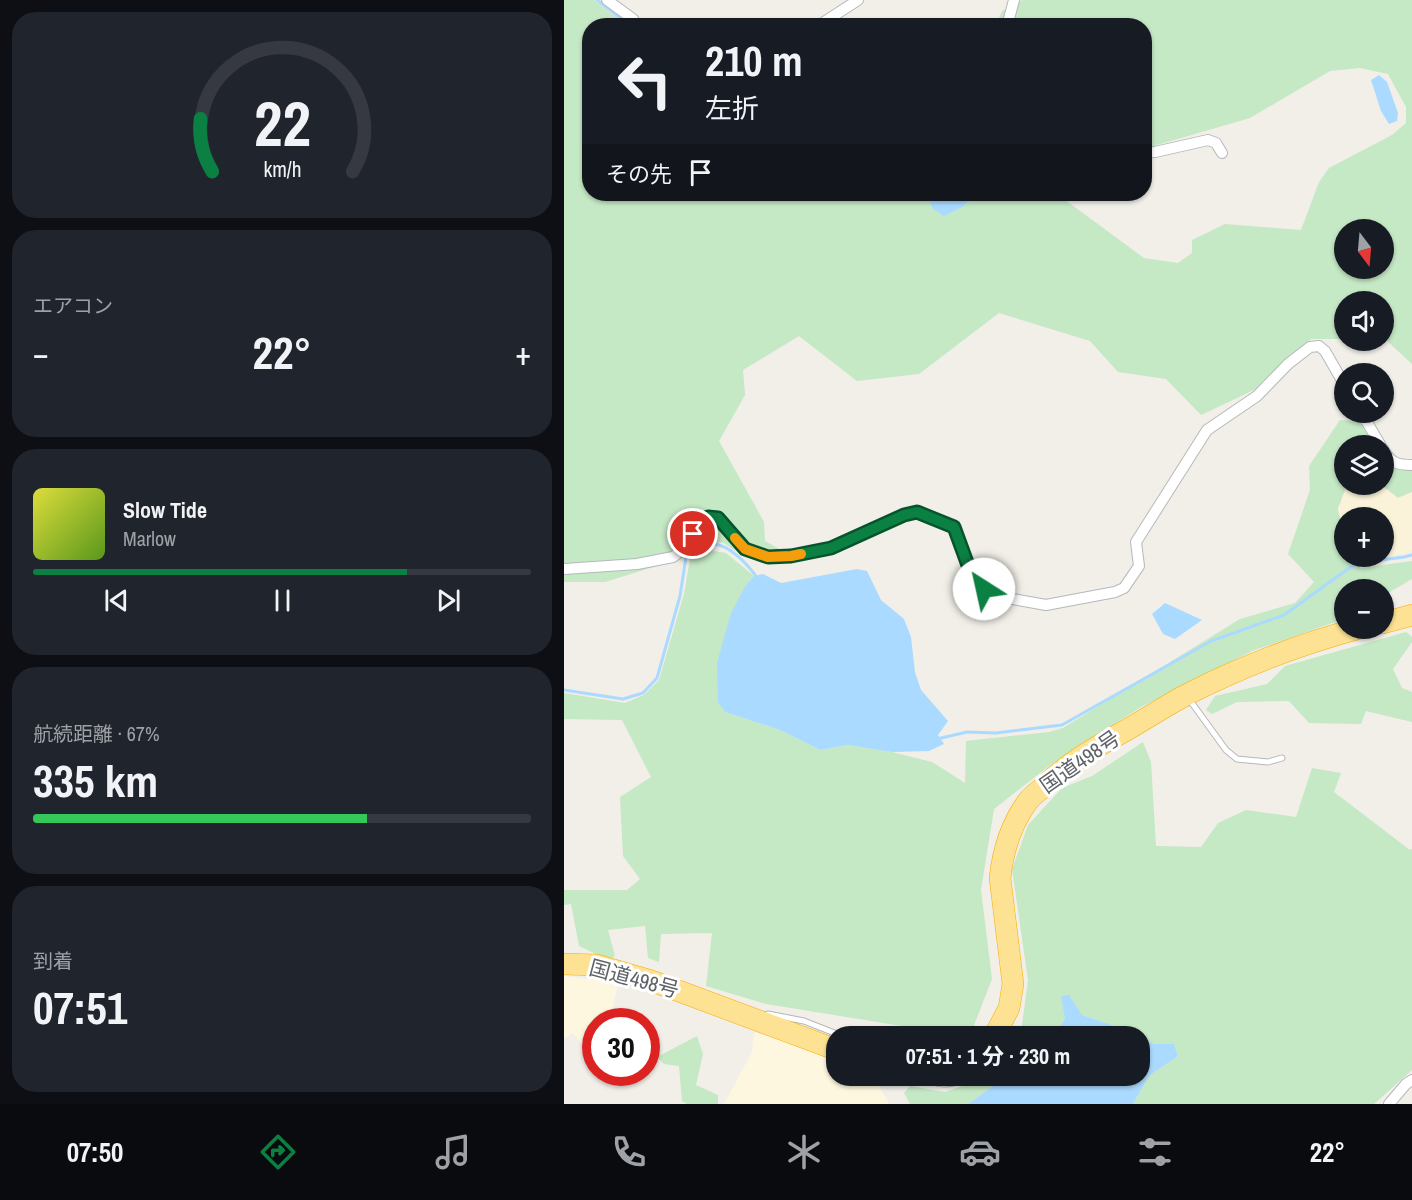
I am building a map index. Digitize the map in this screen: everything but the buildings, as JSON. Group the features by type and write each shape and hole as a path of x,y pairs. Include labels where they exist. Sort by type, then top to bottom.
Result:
{"highway":[{"path":"1394,619 1412,615"},
{"name":"国道498号","path":"1000,1026 1009,1008 1012,984 1000,878 1002,861 1008,840 1028,800 1071,763 1186,695 1240,669 1283,652 1334,636"},
{"name":"国道498号","path":"579,962 652,981 744,1012 826,1046"}],"street":[{"path":"607,0 632,18"},
{"path":"830,18 858,0"},
{"path":"1009,18 1014,0"},
{"path":"1152,152 1208,140 1216,143 1222,153"},
{"path":"564,569 637,564 674,556 687,546 700,523 708,517 718,518 745,549 768,557 791,556 831,548 904,515 917,512 954,527 969,568 984,589 996,596 1046,605 1115,592 1124,588 1139,566 1136,542 1207,430 1257,396 1288,364 1310,347 1319,346 1334,368"},
{"path":"1394,462 1412,465"},
{"path":"1389,1104 1412,1080"}],"lane":[{"path":"1186,695 1226,750 1237,759 1268,762 1282,758"},
{"path":"764,1013 804,1021 826,1030"}],"shaded area":[{"path":"564,976 618,983 613,1008 582,1008 582,1044 573,1033 564,1039"},
{"path":"754,1032 826,1055 826,1086 879,1086 889,1104 724,1104 752,1052"}],"green space":[{"path":"564,0 594,0 617,18 582,18 582,201 930,201 932,208 964,206 969,201 1067,201 1144,258 1178,263 1192,253 1192,240 1225,224 1301,230 1319,182 1329,168 1392,135 1406,123 1406,107 1388,74 1360,68 1330,71 1250,118 1152,146 1152,18 999,18 1002,11 1022,0 1412,0 1412,364 1394,347 1394,291 1334,291 1334,339 1311,339 1254,390 1201,415 1166,379 1118,372 1090,341 999,313 919,374 857,381 799,336 743,370 745,395 719,441 764,522 765,541 781,550 744,556 722,542 697,544 679,559 605,582 564,582"},
{"path":"1338,423 1360,423 1368,435 1334,435 1334,495 1343,495 1339,507 1334,507 1334,567 1394,567 1394,563 1412,561 1412,579 1394,590 1394,579 1334,579 1334,622 1252,651 1141,707 1053,763 994,809 981,890 992,979 974,1026 902,1026 766,1004 706,986 712,933 661,934 659,962 648,958 645,926 608,930 615,956 608,960 579,946 571,904 564,905 564,890 627,890 640,879 623,856 620,797 651,777 622,720 564,719 564,693 625,703 644,695 659,680 684,594 690,559 708,550 726,553 754,576 746,585 725,712 780,730 820,750 848,745 892,752 932,762 965,783 966,741 1049,732 1063,728 1240,619 1295,603 1314,582 1288,554 1310,490 1309,466"},
{"path":"1394,467 1412,468 1412,492 1398,498 1394,495"},
{"path":"1406,632 1412,637 1412,642 1393,669 1402,688 1412,692 1412,722 1366,711 1361,724 1309,723 1289,701 1237,702 1212,714 1206,710 1215,696 1267,684 1285,666 1381,639 1394,639 1394,635"},
{"path":"1143,742 1151,762 1156,846 1201,847 1218,823 1246,810 1296,817 1312,768 1341,773 1334,792 1410,850 1412,849 1412,1070 1374,1104 1133,1104 1143,1086 1150,1086 1150,1075 1178,1056 1174,1044 1150,1042 1150,1026 1115,1026 1082,1015 1062,997 1065,1019 1060,1026 1022,1026 1028,980 1012,869 1028,825 1062,788 1092,776"},
{"path":"697,1036 703,1054 696,1085 718,1095 718,1104 687,1104 682,1101 679,1066 664,1064 660,1060 660,1055"},
{"path":"910,1086 945,1092 962,1086 993,1086 968,1104 910,1104 904,1093"}],"sand":[{"path":"1412,492 1412,550 1408,553 1394,555 1394,507 1339,507 1343,495 1394,495 1398,498"}],"water":[{"path":"1379,75 1387,82 1398,113 1397,121 1389,124 1381,111 1371,80"},
{"path":"930,201 969,201 964,206 944,216 932,208"},
{"path":"857,569 867,571 881,600 904,619 911,637 915,672 921,690 948,721 938,735 944,744 929,751 892,752 848,745 820,750 780,730 725,712 718,702 717,663 731,613 746,585 754,576 763,574 781,583"},
{"path":"1165,603 1202,620 1175,639 1163,634 1152,614"},
{"path":"1069,995 1082,1015 1115,1026 1060,1026 1065,1019 1061,996"},
{"path":"1150,1042 1174,1044 1178,1056 1150,1075"},
{"path":"993,1086 1143,1086 1133,1104 968,1104"}],"waterway":[{"path":"597,0 620,18"},
{"path":"564,690 623,699 643,693 657,678 680,596 686,557 698,549 712,544 726,548 744,562 758,579"},
{"path":"937,739 967,732 996,733 1062,725 1211,641 1284,615 1352,566 1412,555"}],"slow traffic":[{"path":"735,538 745,549 768,557 801,554"}],"route":[{"path":"693,534 700,523 708,517 718,518 745,549 768,557 791,556 831,548 904,515 917,512 954,527 969,568 984,589"}]}
